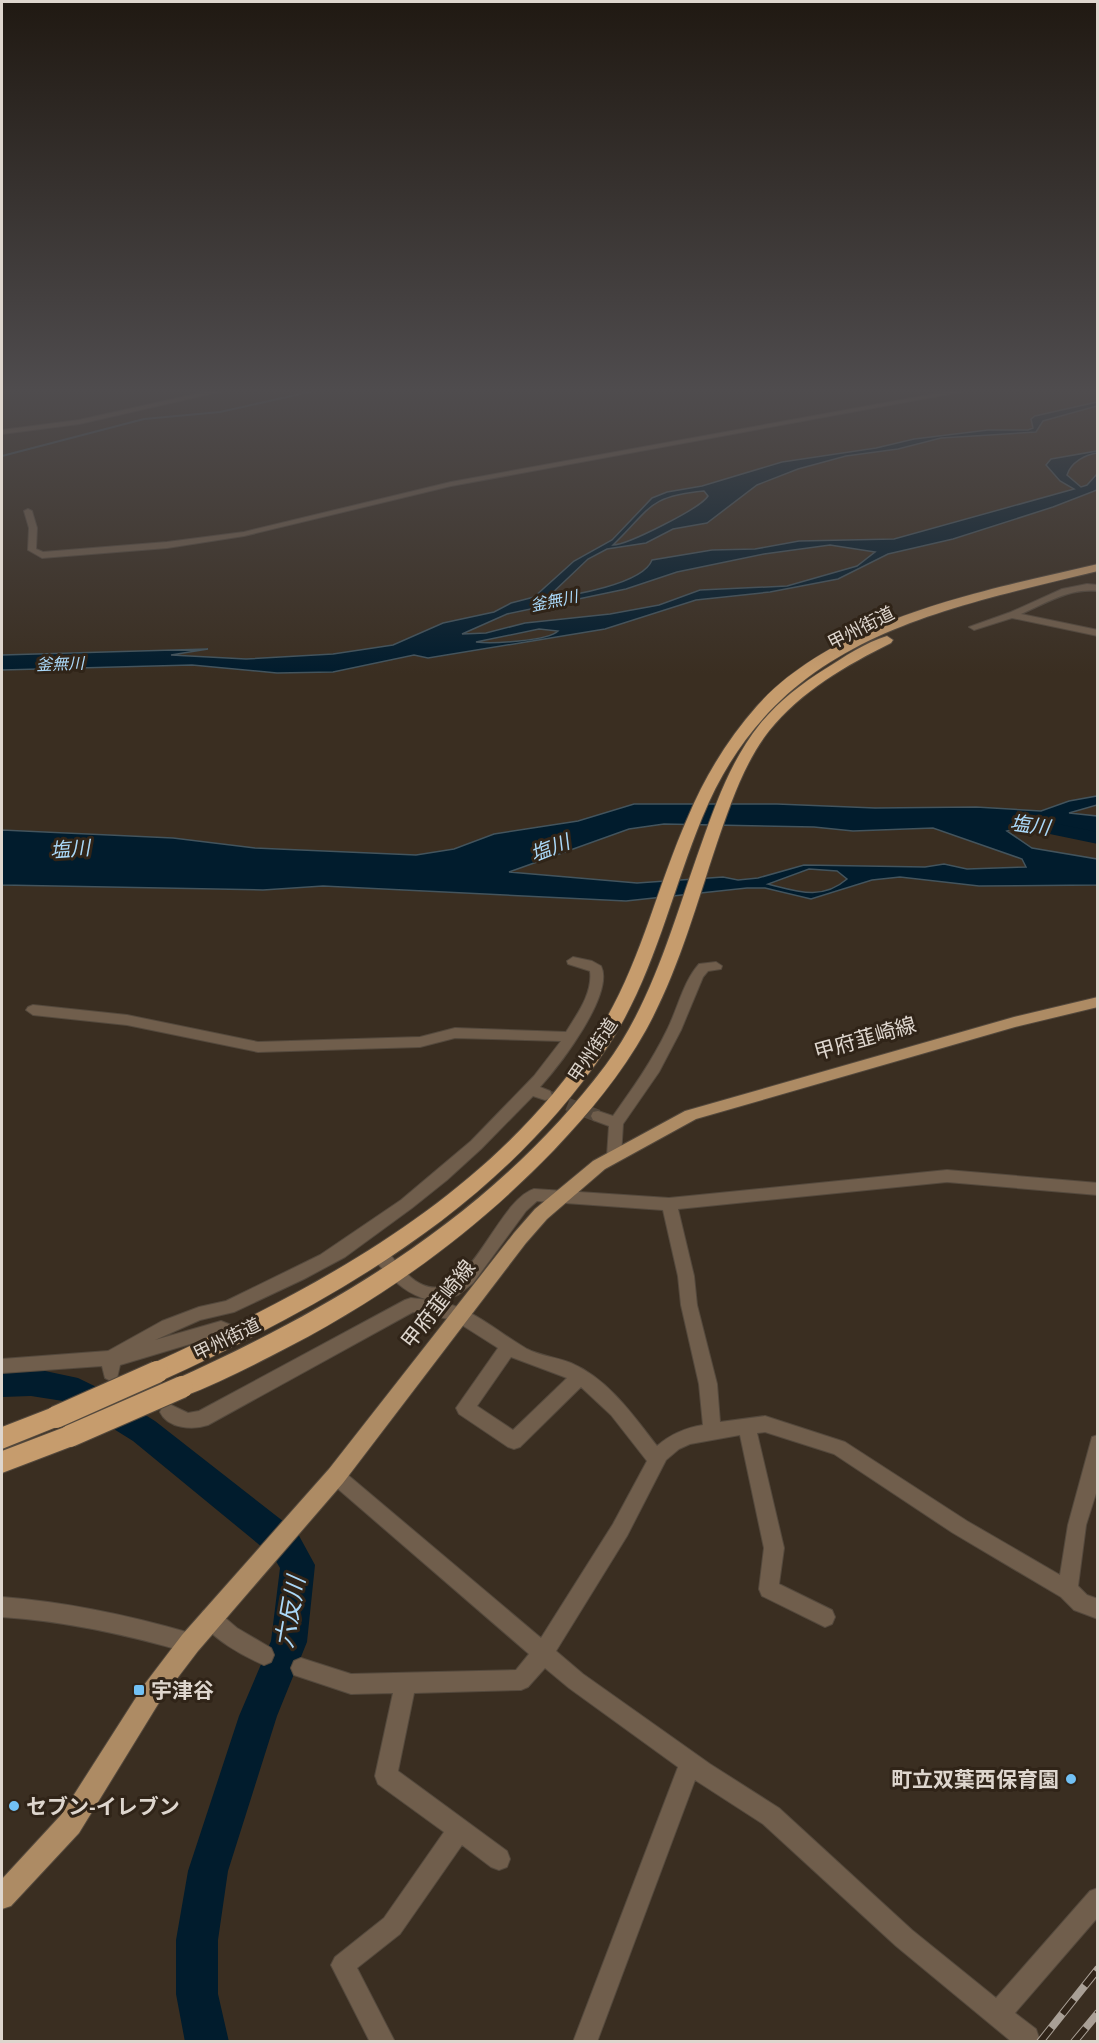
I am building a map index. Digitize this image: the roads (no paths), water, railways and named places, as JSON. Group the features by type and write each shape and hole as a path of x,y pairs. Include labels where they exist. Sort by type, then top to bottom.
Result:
{"highway":[{"name":"甲州街道","path":"2,1462 157,1372 238,1335 327,1288 380,1255 463,1193 515,1147 566,1091 599,1045 651,943 696,813 726,751 769,699 802,672 839,649 888,626 938,608 1059,586 1098,567"},
{"name":"甲州街道","path":"2,1438 63,1426 182,1387 239,1362 328,1315 399,1273 483,1209 535,1158 587,1101 624,1052 652,999 674,946 719,817 749,751 765,728 787,704 820,678 856,655 900,634 951,615 1098,576"}],"main road":[{"name":"甲府韮崎線","path":"2,1897 70,1824 152,1693 190,1643 336,1476 520,1238 541,1214 561,1197 614,1156 691,1115 1014,1022 1098,1002"}],"street":[{"path":"28,511 33,528 32,550 42,555 167,545 286,525 455,483"},
{"path":"974,627 1033,607 1059,586 1098,588"},
{"path":"1012,615 1098,633"},
{"path":"111,1365 134,1343 213,1308 228,1307 336,1254 425,1188 538,1092 571,1037 598,984 596,969 573,961"},
{"path":"614,1156 616,1123 652,1072 675,1030 697,975 704,968 716,966"},
{"path":"33,1010 127,1020 258,1047 420,1041 455,1033 571,1037"},
{"path":"598,1116 616,1123"},
{"path":"380,1255 415,1289 424,1293 445,1295 468,1280 523,1202 534,1195 669,1204 947,1176 1098,1189"},
{"path":"669,1204 708,1384 712,1431"},
{"path":"169,1412 188,1420 202,1419 411,1305 442,1309 462,1315 524,1356 566,1368 598,1393 610,1398 657,1460"},
{"path":"2,1366 111,1365 124,1357 221,1328 238,1335"},
{"path":"509,1346 465,1408 514,1441 580,1377"},
{"path":"301,1668 351,1684 521,1680 543,1653 620,1530 657,1460 672,1443 687,1436 765,1424 839,1448 960,1527 1068,1590 1081,1603 1098,1609"},
{"path":"747,1426 774,1548 769,1589 825,1617"},
{"path":"1068,1590 1077,1525 1094,1468 1098,1443"},
{"path":"336,1476 576,1682 690,1763 771,1816 904,1938 1027,2038"},
{"path":"2,1607 39,1609 113,1623 190,1643"},
{"path":"210,1618 230,1635 264,1655"},
{"path":"406,1683 386,1776 499,1859"},
{"path":"590,2039 690,1763"},
{"path":"383,2042 343,1965 392,1926 458,1831"},
{"path":"999,2013 1098,1899"}],"water":[{"name":"釜無川","path":"711,483 761,483 707,523 673,529 646,543 607,549 588,559 547,598 572,595 621,582 635,576 652,560 712,550 755,549 799,541 894,539 1074,489 1064,483 1077,483 1081,487 1089,483 1097,483 1097,490 1053,507 953,539 888,554 838,579 770,592 696,600 605,629 428,658 414,655 333,672 277,673 192,665 2,670 2,655 208,649 171,655 246,659 333,654 393,645 443,623 494,612 511,603 534,597 574,561 612,540 652,498 667,492","holes":["704,491 708,496 679,517 647,533 613,545 643,514 660,501 685,493","830,545 875,552 857,566 787,586 700,590 659,605 610,614 525,623 486,633 462,634 507,614 626,589 677,572 764,554","539,629 558,631 532,639 494,643 476,642"]},
{"path":"1097,796 1097,805 1069,813 1097,816 1097,834 1052,828 1007,831 1032,848 1097,859 1097,885 979,886 900,877 872,880 811,899 765,888 747,888 626,901 323,886 263,890 2,885 2,830 173,838 255,848 416,855 454,849 494,834 578,821 634,804 777,804 875,808 976,807 1041,811 1069,801","holes":["664,824 814,827 853,831 933,828 1022,859 1026,867 967,869 944,864 925,867 804,865 758,878 738,880 723,877 637,883 509,872 629,829","809,869 837,871 847,879 838,886 818,892 799,891 768,884"]}],"waterway":[{"name":"塩川","path":"1023,823 1098,838"},
{"name":"六反川","path":"2,1384 31,1382 67,1388 104,1406 144,1431 285,1544 298,1565 289,1642 258,1716 208,1871 197,1940 197,1994 207,2042"}],"tunnel":[{"path":"549,1097 598,1116"}],"railway":[{"path":"1040,2042 1098,1969"},
{"path":"1074,2042 1098,2013"}],"place":[{"name":"宇津谷","path":"139,1690"},
{"name":"町立双葉西保育園","path":"1071,1779"},
{"name":"セブン-イレブン","path":"14,1806"}]}
